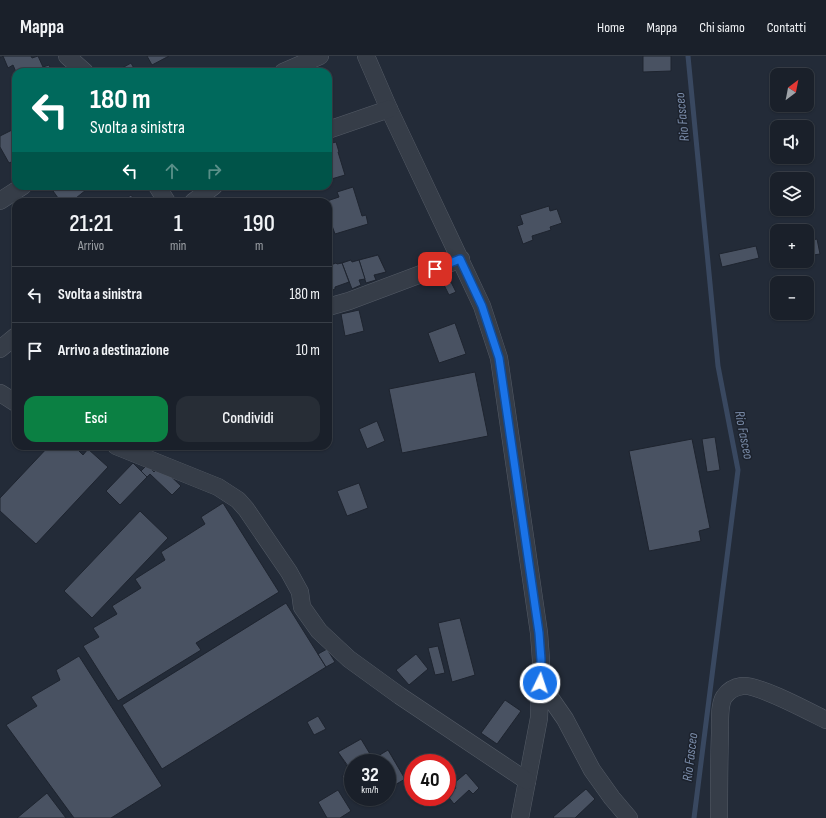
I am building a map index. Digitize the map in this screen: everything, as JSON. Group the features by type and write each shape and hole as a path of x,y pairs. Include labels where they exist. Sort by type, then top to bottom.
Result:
{"street":[{"path":"68,56 81,68"},
{"path":"292,68 320,56"},
{"path":"366,56 389,109 482,306 499,358 539,633 541,660 539,718 520,818"},
{"path":"332,129 389,109"},
{"path":"0,201 17,190"},
{"path":"198,198 209,190"},
{"path":"332,306 349,301 460,259"},
{"path":"0,349 12,339"},
{"path":"0,394 12,401"},
{"path":"126,450 218,487 238,500 246,509 289,572 300,592 302,607 319,631 349,659 394,692 527,780"},
{"path":"540,683 565,719 592,770 612,798 629,818"},
{"path":"719,818 720,714 724,697 732,688 743,686 760,690 826,720"}],"building":[{"path":"3,56 31,56 32,58 38,56 43,67 49,65 50,68 14,68 13,65 8,68"},
{"path":"147,56 169,56 152,65"},
{"path":"643,56 671,56 671,71 643,72"},
{"path":"131,63 134,68 122,68"},
{"path":"12,130 12,162 9,163 0,147 0,136"},
{"path":"336,142 345,175 332,179 332,143"},
{"path":"353,187 362,216 366,215 368,224 335,234 332,226 332,199 339,197 337,192"},
{"path":"86,190 76,198 58,198 53,191"},
{"path":"549,206 550,211 557,209 562,223 550,227 551,230 532,236 533,240 523,244 517,226 523,224 520,215"},
{"path":"817,239 820,254 814,255 814,240"},
{"path":"756,246 759,258 722,267 719,254"},
{"path":"378,255 386,272 374,275 376,280 366,283 365,279 334,285 335,289 332,290 332,264 351,260 352,262"},
{"path":"378,255 386,272 374,275 376,280 366,283 359,260"},
{"path":"351,260 352,262 359,260 365,279 359,280 361,285 352,289 342,263"},
{"path":"342,263 349,282 335,287 335,289 332,290 332,264"},
{"path":"451,282 456,292 449,295 444,285"},
{"path":"359,310 364,331 345,336 341,314"},
{"path":"455,323 466,354 439,363 428,333"},
{"path":"475,372 488,436 402,453 389,389"},
{"path":"377,421 385,441 367,449 359,429"},
{"path":"715,437 720,470 707,472 702,439"},
{"path":"692,439 710,528 699,531 701,541 649,551 629,451"},
{"path":"45,450 78,450 83,455 87,450 89,450 108,467 36,544 0,511 0,498"},
{"path":"133,463 147,477 120,505 106,491"},
{"path":"147,465 154,472 160,466 181,486 172,495 150,474 147,477 141,471"},
{"path":"359,483 368,508 347,516 337,491"},
{"path":"223,503 279,592 196,643 201,650 118,701 83,646 99,637 93,628 117,614 112,606 141,588 135,579 165,560 161,552 205,524 201,517"},
{"path":"140,511 168,538 92,618 64,591"},
{"path":"286,603 326,667 162,769 122,705"},
{"path":"460,618 475,675 452,682 438,623"},
{"path":"438,646 445,673 435,675 428,648"},
{"path":"327,649 335,662 326,667 318,654"},
{"path":"416,654 428,669 409,685 396,670"},
{"path":"79,656 162,786 111,818 74,818 6,725 37,706 31,697 60,680 56,670"},
{"path":"505,700 521,711 497,744 481,733"},
{"path":"318,716 326,729 314,735 307,722"},
{"path":"361,739 370,754 344,754 344,762 338,752"},
{"path":"361,739 370,754 344,754 344,760 338,752"},
{"path":"388,750 390,754 381,754"},
{"path":"388,750 390,754 381,754"},
{"path":"396,764 404,777 404,780 396,784"},
{"path":"396,764 404,777 404,780 396,784"},
{"path":"466,773 479,788 473,794 469,790 456,802 456,781"},
{"path":"586,789 595,799 575,818 553,817"},
{"path":"338,790 344,800 344,806 348,806 351,811 340,818 327,818 318,802"},
{"path":"47,793 66,818 17,818"}],"waterway":[{"name":"Rio Fasceo","path":"688,56 718,366 738,470 694,818"}],"route":[{"path":"435,269 460,259 482,306 499,358 539,633 541,660 540,683"}]}
